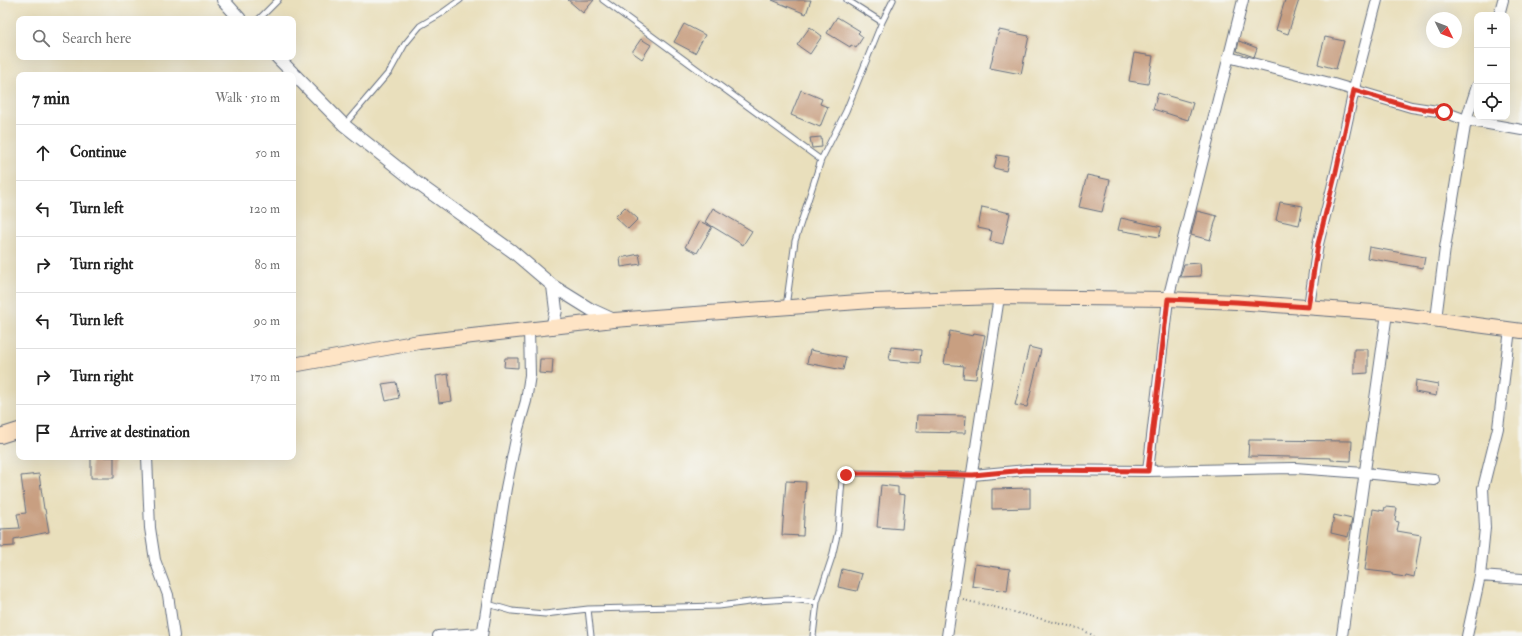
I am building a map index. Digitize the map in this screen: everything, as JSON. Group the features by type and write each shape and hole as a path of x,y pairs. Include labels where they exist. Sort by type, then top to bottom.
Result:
{"main road":[{"path":"296,364 418,342 614,320 872,301 999,297 1168,299 1236,302 1387,313 1516,330"},
{"path":"0,436 16,431"}],"street":[{"path":"223,0 237,16"},
{"path":"1148,471 1168,299 1243,0"},
{"path":"1308,307 1318,244 1354,90 1377,0"},
{"path":"1500,12 1503,0"},
{"path":"1228,56 1354,90 1410,107 1444,112 1466,120 1522,130"},
{"path":"279,60 291,72"},
{"path":"296,77 344,125 417,183 512,251 553,286 590,309 614,320"},
{"path":"1436,319 1445,248 1466,120 1474,95"},
{"path":"552,328 556,310 553,286"},
{"path":"947,636 973,475 999,297"},
{"path":"1342,636 1387,313"},
{"path":"438,636 482,634 506,488 518,430 526,402 530,375 529,329"},
{"path":"1467,636 1480,576 1485,528 1483,488 1498,428 1516,330"},
{"path":"147,460 150,528 155,560 168,595 174,636"},
{"path":"973,475 1026,470 1148,471 1295,468 1364,472 1434,480"},
{"path":"1480,576 1522,579"}],"lane":[{"path":"262,16 278,0"},
{"path":"344,125 390,71 405,44 420,26 460,0"},
{"path":"603,0 821,160"},
{"path":"847,0 882,22"},
{"path":"786,307 795,241 821,160 846,111 882,22 893,0"},
{"path":"813,636 817,602 832,557 838,531 842,480 846,475 854,473 973,475"},
{"path":"488,604 512,611 545,614 588,609 719,606 789,599 817,602"},
{"path":"588,609 591,636"}],"path":[{"path":"954,598 986,604 1066,625 1094,636"}],"building":[{"path":"568,0 594,0 583,13"},
{"path":"772,0 811,0 806,14"},
{"path":"1285,0 1299,0 1288,34 1276,30"},
{"path":"837,17 860,31 858,33 863,37 856,48 851,45 850,47 827,33"},
{"path":"684,24 705,35 695,53 674,42"},
{"path":"810,27 822,36 810,54 797,45"},
{"path":"999,30 1029,36 1021,74 990,68"},
{"path":"1325,37 1344,41 1336,69 1318,64"},
{"path":"641,39 651,45 642,59 632,52"},
{"path":"1239,41 1257,48 1254,57 1237,51"},
{"path":"1134,53 1153,56 1148,84 1129,81"},
{"path":"801,90 822,99 820,104 828,107 820,127 791,115"},
{"path":"1158,93 1193,103 1188,120 1153,109"},
{"path":"821,137 822,147 812,148 810,138"},
{"path":"997,155 1009,157 1006,171 994,168"},
{"path":"1087,175 1110,180 1102,212 1079,207"},
{"path":"1280,202 1303,206 1299,225 1276,220"},
{"path":"625,207 638,219 628,229 615,217"},
{"path":"982,207 1010,213 1003,244 990,241 992,231 978,228"},
{"path":"713,208 752,231 743,245 705,222"},
{"path":"1197,211 1217,216 1210,240 1191,235"},
{"path":"1121,218 1162,227 1159,237 1118,230"},
{"path":"699,221 712,227 697,253 685,247"},
{"path":"1369,247 1425,257 1423,268 1367,258"},
{"path":"639,254 641,264 621,267 620,258"},
{"path":"1200,263 1201,276 1180,277 1184,264"},
{"path":"950,331 973,336 974,333 985,335 977,368 976,379 963,378 964,366 944,364"},
{"path":"891,347 921,350 920,363 889,360"},
{"path":"1029,347 1041,350 1027,407 1015,405"},
{"path":"1354,349 1368,349 1368,373 1354,374"},
{"path":"810,350 846,357 843,370 807,363"},
{"path":"505,358 518,358 518,368 504,367"},
{"path":"540,359 553,359 552,374 539,373"},
{"path":"448,374 452,401 439,403 436,376"},
{"path":"1416,380 1438,384 1436,396 1415,392"},
{"path":"396,382 399,398 386,401 382,384"},
{"path":"917,415 966,416 965,433 916,432"},
{"path":"1249,440 1352,441 1351,461 1331,460 1331,458 1248,456"},
{"path":"91,460 114,460 114,478 91,478"},
{"path":"39,474 49,532 14,539 14,546 0,547 0,529 20,528 17,514 26,513 21,476"},
{"path":"786,481 806,482 803,536 782,535"},
{"path":"881,485 898,487 898,494 905,495 902,529 877,527"},
{"path":"1030,488 1030,508 992,509 992,489"},
{"path":"1385,507 1397,508 1395,521 1399,522 1397,531 1421,535 1414,577 1406,575 1405,577 1392,575 1392,573 1365,570 1373,509 1384,511"},
{"path":"1334,515 1352,519 1348,537 1331,533"},
{"path":"975,564 1010,569 1007,591 972,586"},
{"path":"842,569 862,574 857,591 838,587"}],"route":[{"path":"846,475 854,473 973,475 1026,470 1148,471 1168,299 1308,307 1318,244 1354,90 1410,107 1444,112"}]}
